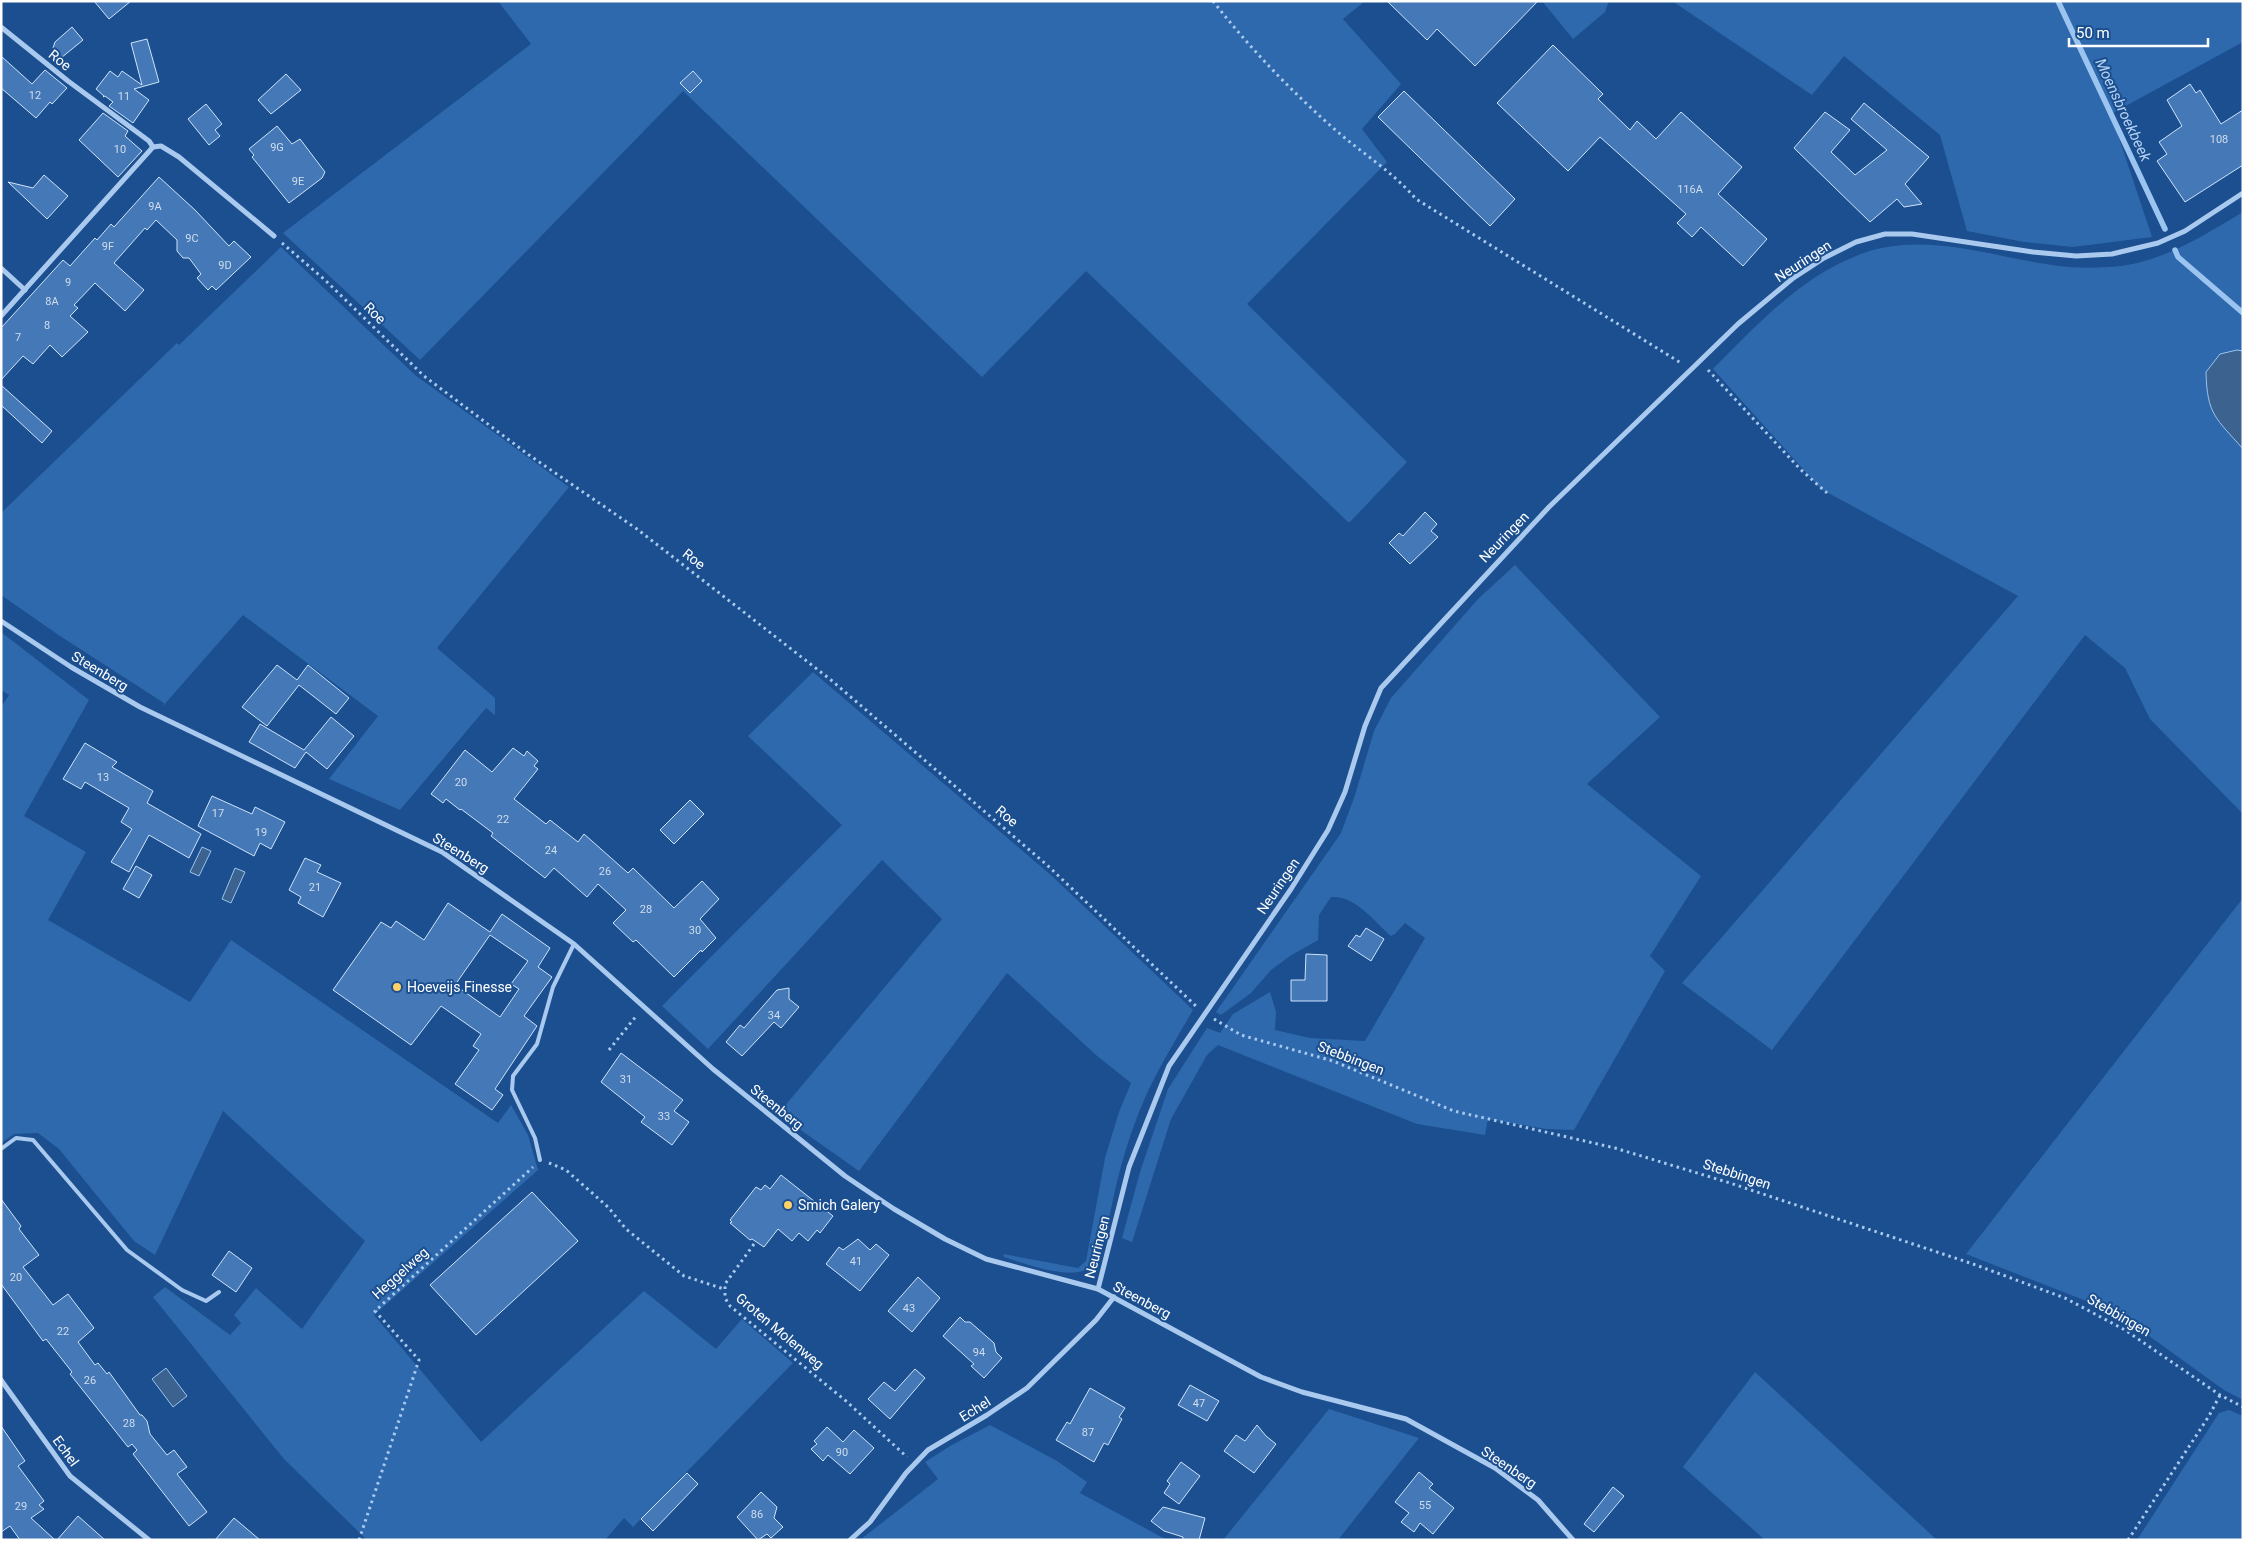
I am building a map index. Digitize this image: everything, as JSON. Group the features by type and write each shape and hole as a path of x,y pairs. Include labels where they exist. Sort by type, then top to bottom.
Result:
{"street":[{"name":"Roe","path":"1,27 153,146 161,146 174,153 274,236"},
{"path":"1,316 153,146"},
{"name":"Neuringen","path":"1098,1289 1129,1167 1169,1066 1291,889 1328,830 1345,792 1365,726 1381,688 1477,582 1549,507 1701,362 1738,324 1792,279 1824,258 1856,242 1885,234 1912,234 2067,255 2112,254 2158,242 2185,231 2243,193"},
{"path":"1,268 25,290"},
{"name":"Steenberg","path":"1,621 71,667 133,703 442,852 574,944 760,1109 845,1176 894,1209 945,1239 986,1259 1098,1289 1261,1377 1302,1392 1406,1419 1495,1468 1538,1500 1573,1540"},
{"name":"Echel","path":"850,1540 870,1522 914,1464 928,1450 988,1415 1027,1388 1096,1320 1114,1297"},
{"name":"Echel","path":"1,1380 70,1476 149,1540"}],"lane":[{"path":"540,1160 535,1138 512,1090 513,1076 537,1044 553,987 574,944"},
{"path":"1,1149 16,1138 33,1140 126,1250 182,1290 206,1301 219,1292"}],"path":[{"path":"1213,1 1231,24 1331,127 1399,180 1416,199 1692,370"},
{"name":"Roe","path":"274,236 325,280 424,376 529,455 637,529 831,680 1048,864 1205,1014"},
{"path":"1701,362 1800,469 1827,493"},
{"path":"609,1050 644,1006"},
{"name":"Stebbingen","path":"1205,1014 1241,1036 1332,1061 1454,1111 1615,1148 1668,1164 1973,1264 2065,1298 2126,1330 2220,1395 2243,1407"},
{"name":"Groten Molenweg","path":"540,1160 566,1170 608,1207 626,1229 684,1276 724,1289 725,1298 730,1306 846,1401 914,1464"},
{"name":"Heggelweg","path":"360,1540 419,1360 375,1311 540,1160"},
{"path":"724,1289 725,1284 754,1244"},
{"path":"2128,1540 2209,1416 2220,1395"}],"shaded area":[{"path":"498,1 1365,1 1343,19 1401,84 1362,129 1387,162 1247,304 1407,462 1348,522 1086,271 982,377 683,91 420,360 283,233 531,44"},
{"path":"1542,1 1609,1 1605,12 1573,39"},
{"path":"1672,1 2243,1 2243,42 2111,114 2152,237 2073,247 2024,242 1967,231 1940,135 1844,56 1812,95"},
{"path":"2243,212 2243,814 2150,719 2125,668 2085,635 1772,1050 1682,983 2018,596 1821,489 1713,369 1763,319 1799,288 1839,263 1861,254 1885,247 1934,245 1985,252 2065,267 2108,267 2144,261 2162,255 2195,240"},
{"path":"281,247 415,375 569,487 437,648 495,698 495,715 486,708 400,810 329,779 378,716 243,615 163,706 164,703 60,636 1,595 1,513 177,343 179,345"},
{"path":"2237,350 2243,351 2243,449 2226,430 2211,407 2208,398 2206,372 2220,354"},
{"path":"1515,565 1660,717 1587,784 1701,876 1650,956 1665,971 1574,1130 1546,1129 1488,1119 1485,1135 1417,1124 1218,1045 1207,1055 1171,1119 1132,1242 1122,1238 1140,1172 1168,1089 1207,1028 1220,1033 1233,1014 1270,992 1276,1012 1275,1030 1310,1038 1365,1041 1425,938 1405,923 1391,936 1364,910 1340,897 1331,897 1319,915 1318,940 1290,956 1271,970 1251,993 1221,1015 1216,1012 1341,833 1355,795 1374,731 1391,698 1478,599"},
{"path":"1,632 89,700 24,816 86,852 48,920 190,1002 231,940 498,1123 511,1105 528,1135 538,1170 374,1315 481,1442 644,1291 716,1349 742,1319 793,1363 633,1527 624,1518 605,1540 367,1540 284,1459 153,1297 165,1287 230,1335 241,1323 234,1315 256,1288 302,1329 365,1241 223,1111 155,1255 134,1241 59,1149 38,1133 14,1134 1,1143 1,707 9,695 1,690"},
{"path":"813,672 1052,876 1193,1010 1159,1069 1144,1101 1125,1152 1101,1245 1091,1264 1085,1270 1067,1273 1056,1271 1004,1257 1003,1254 1078,1268 1086,1261 1105,1158 1119,1112 1131,1083 1096,1055 1007,973 859,1171 778,1114 942,919 882,860 708,1049 662,1006 842,825 748,736"},
{"path":"202,847 211,851 199,876 190,872"},
{"path":"235,868 245,872 231,903 222,899"},
{"path":"2243,898 2243,1400 2224,1390 2117,1313 1966,1254"},
{"path":"166,1368 187,1396 173,1407 152,1379"},
{"path":"1755,1372 1937,1540 1765,1540 1683,1467"},
{"path":"1329,1409 1419,1438 1338,1540 1223,1540"},
{"path":"2229,1410 2243,1416 2243,1540 2137,1540 2219,1413"},
{"path":"990,1425 1057,1461 1087,1482 1080,1493 1167,1540 860,1540 938,1479 925,1462 950,1446"}],"building":[{"path":"94,1 131,1 109,19"},
{"path":"1387,1 1538,1 1475,66 1437,29 1427,40"},
{"path":"72,27 83,40 61,58 53,48 55,42"},
{"path":"147,39 159,82 134,89 149,100 133,123 109,106 113,102 105,96 103,97 96,89 110,71 118,77 122,71 142,85 131,43"},
{"path":"1553,45 1603,94 1598,99 1630,130 1637,121 1656,139 1681,112 1742,167 1718,194 1767,239 1743,266 1701,227 1692,237 1677,223 1686,214 1600,137 1568,171 1497,103"},
{"path":"1,56 32,84 45,70 67,88 52,104 50,102 36,118 1,88"},
{"path":"693,71 702,81 690,93 680,83"},
{"path":"286,74 301,90 271,114 258,100"},
{"path":"2190,84 2196,93 2200,90 2221,124 2243,110 2243,165 2185,202 2157,161 2167,154 2159,142 2182,126 2167,100"},
{"path":"1404,91 1515,199 1490,226 1378,117"},
{"path":"1864,103 1929,157 1905,184 1922,204 1904,207 1897,199 1870,222 1794,148 1825,112 1850,130 1831,152 1855,175 1887,150 1851,119"},
{"path":"206,104 222,124 215,130 220,136 209,145 188,119"},
{"path":"103,113 128,131 125,136 142,151 118,177 79,140"},
{"path":"277,126 292,144 300,139 325,172 322,178 289,203 252,157 254,155 249,149"},
{"path":"44,175 68,196 47,219 8,182 33,188"},
{"path":"159,177 195,210 229,246 234,241 251,257 216,290 212,286 208,290 197,278 201,274 189,258 183,258 177,251 177,240 156,220 147,230 145,228 114,263 144,290 125,311 95,283 74,305 78,308 70,316 88,332 62,357 50,345 33,364 23,356 1,380 1,328 63,260 70,266 95,238 97,240 111,224 114,227"},
{"path":"1,385 52,431 42,443 1,405"},
{"path":"1425,512 1437,524 1431,531 1438,537 1410,564 1389,543 1399,533 1403,536"},
{"path":"277,665 297,680 308,665 349,698 336,714 299,685 267,726 242,707"},
{"path":"331,717 354,736 327,769 306,752 295,768 249,742 260,724 304,750"},
{"path":"85,743 117,762 112,767 153,791 147,803 201,834 189,858 149,835 129,872 111,862 132,829 121,822 129,808 85,782 81,789 63,779"},
{"path":"513,748 524,756 527,751 538,761 534,766 538,769 514,799 546,824 550,820 578,842 584,834 628,873 633,868 674,908 702,881 719,899 700,919 716,938 674,977 636,940 633,942 613,923 626,910 598,884 587,897 554,868 545,878 491,836 493,833 461,809 446,799 443,803 431,794 465,750 492,772"},
{"path":"212,796 252,814 255,807 285,822 271,849 260,843 254,856 198,826"},
{"path":"690,800 704,814 674,844 660,830"},
{"path":"305,858 321,865 317,872 341,883 323,917 298,903 301,897 289,890"},
{"path":"136,866 152,875 139,898 123,889"},
{"name":"Hoeveijs Finesse","path":"448,903 490,932 502,914 550,948 538,967 552,977 524,1016 537,1026 495,1089 503,1095 492,1110 455,1084 479,1050 473,1046 481,1034 441,1006 411,1045 333,990 381,922 391,928 396,921 424,940","holes":["490,935 528,961 511,984 519,989 500,1017 455,985"]},
{"path":"1366,928 1384,939 1371,961 1348,946 1356,935 1360,937"},
{"path":"1306,954 1327,955 1327,1001 1291,1001 1291,980 1305,980"},
{"path":"789,988 789,999 799,1007 781,1028 774,1022 742,1056 726,1042 740,1025 744,1028 777,990"},
{"path":"621,1053 683,1100 674,1111 689,1122 672,1145 641,1122 645,1117 601,1082"},
{"name":"Smich Galery","path":"781,1175 833,1216 820,1233 817,1230 808,1241 799,1233 792,1241 778,1229 764,1247 752,1239 750,1240 730,1223 732,1222 730,1220 756,1187 761,1190 765,1185 770,1189"},
{"path":"532,1192 578,1241 476,1335 430,1285"},
{"path":"1,1199 21,1226 19,1229 39,1255 23,1267 53,1305 68,1294 94,1328 78,1342 95,1365 98,1363 107,1374 109,1372 140,1415 147,1421 150,1434 167,1455 174,1450 187,1467 177,1474 207,1512 189,1526 133,1454 137,1450 132,1444 128,1447 70,1374 72,1372 46,1339 43,1341 1,1284"},
{"path":"858,1239 870,1250 876,1244 889,1255 860,1291 826,1264 839,1247 843,1250"},
{"path":"229,1251 252,1268 236,1292 212,1275"},
{"path":"918,1277 940,1298 912,1332 888,1311"},
{"path":"960,1317 965,1322 970,1322 994,1343 996,1352 1002,1358 984,1378 971,1366 974,1364 943,1336"},
{"path":"915,1369 925,1378 890,1419 868,1399 884,1382 895,1391"},
{"path":"1190,1385 1219,1401 1207,1421 1178,1405"},
{"path":"1090,1388 1125,1408 1119,1417 1122,1419 1108,1445 1104,1443 1094,1462 1056,1440 1067,1422 1070,1424"},
{"path":"1257,1425 1276,1444 1254,1473 1224,1451 1236,1435 1245,1441"},
{"path":"1,1426 25,1461 18,1466 44,1501 39,1505 44,1509 31,1518 55,1540 20,1540 10,1526 1,1532"},
{"path":"827,1427 843,1442 854,1430 874,1448 850,1474 828,1455 823,1461 811,1449 817,1444 814,1441"},
{"path":"1181,1462 1200,1476 1179,1504 1164,1493 1170,1484 1167,1481"},
{"path":"1419,1472 1433,1484 1429,1488 1454,1508 1433,1534 1420,1523 1414,1532 1401,1522 1409,1513 1395,1502"},
{"path":"687,1473 698,1484 653,1531 641,1519"},
{"path":"1613,1487 1624,1496 1594,1532 1584,1524"},
{"path":"761,1492 777,1507 774,1518 783,1527 771,1538 767,1534 758,1540 737,1517"},
{"path":"1163,1507 1205,1518 1199,1540 1183,1540 1183,1537 1164,1531 1151,1521"},
{"path":"78,1516 105,1540 57,1540"},
{"path":"234,1518 260,1540 215,1540"}],"waterway":[{"name":"Moensbroekbeek","path":"2058,1 2165,229"},
{"name":"Moensbroekbeek","path":"2175,250 2178,257 2243,313"}],"place":[{"name":"Hoeveijs Finesse","path":"397,987"},
{"name":"Smich Galery","path":"788,1205"}]}
